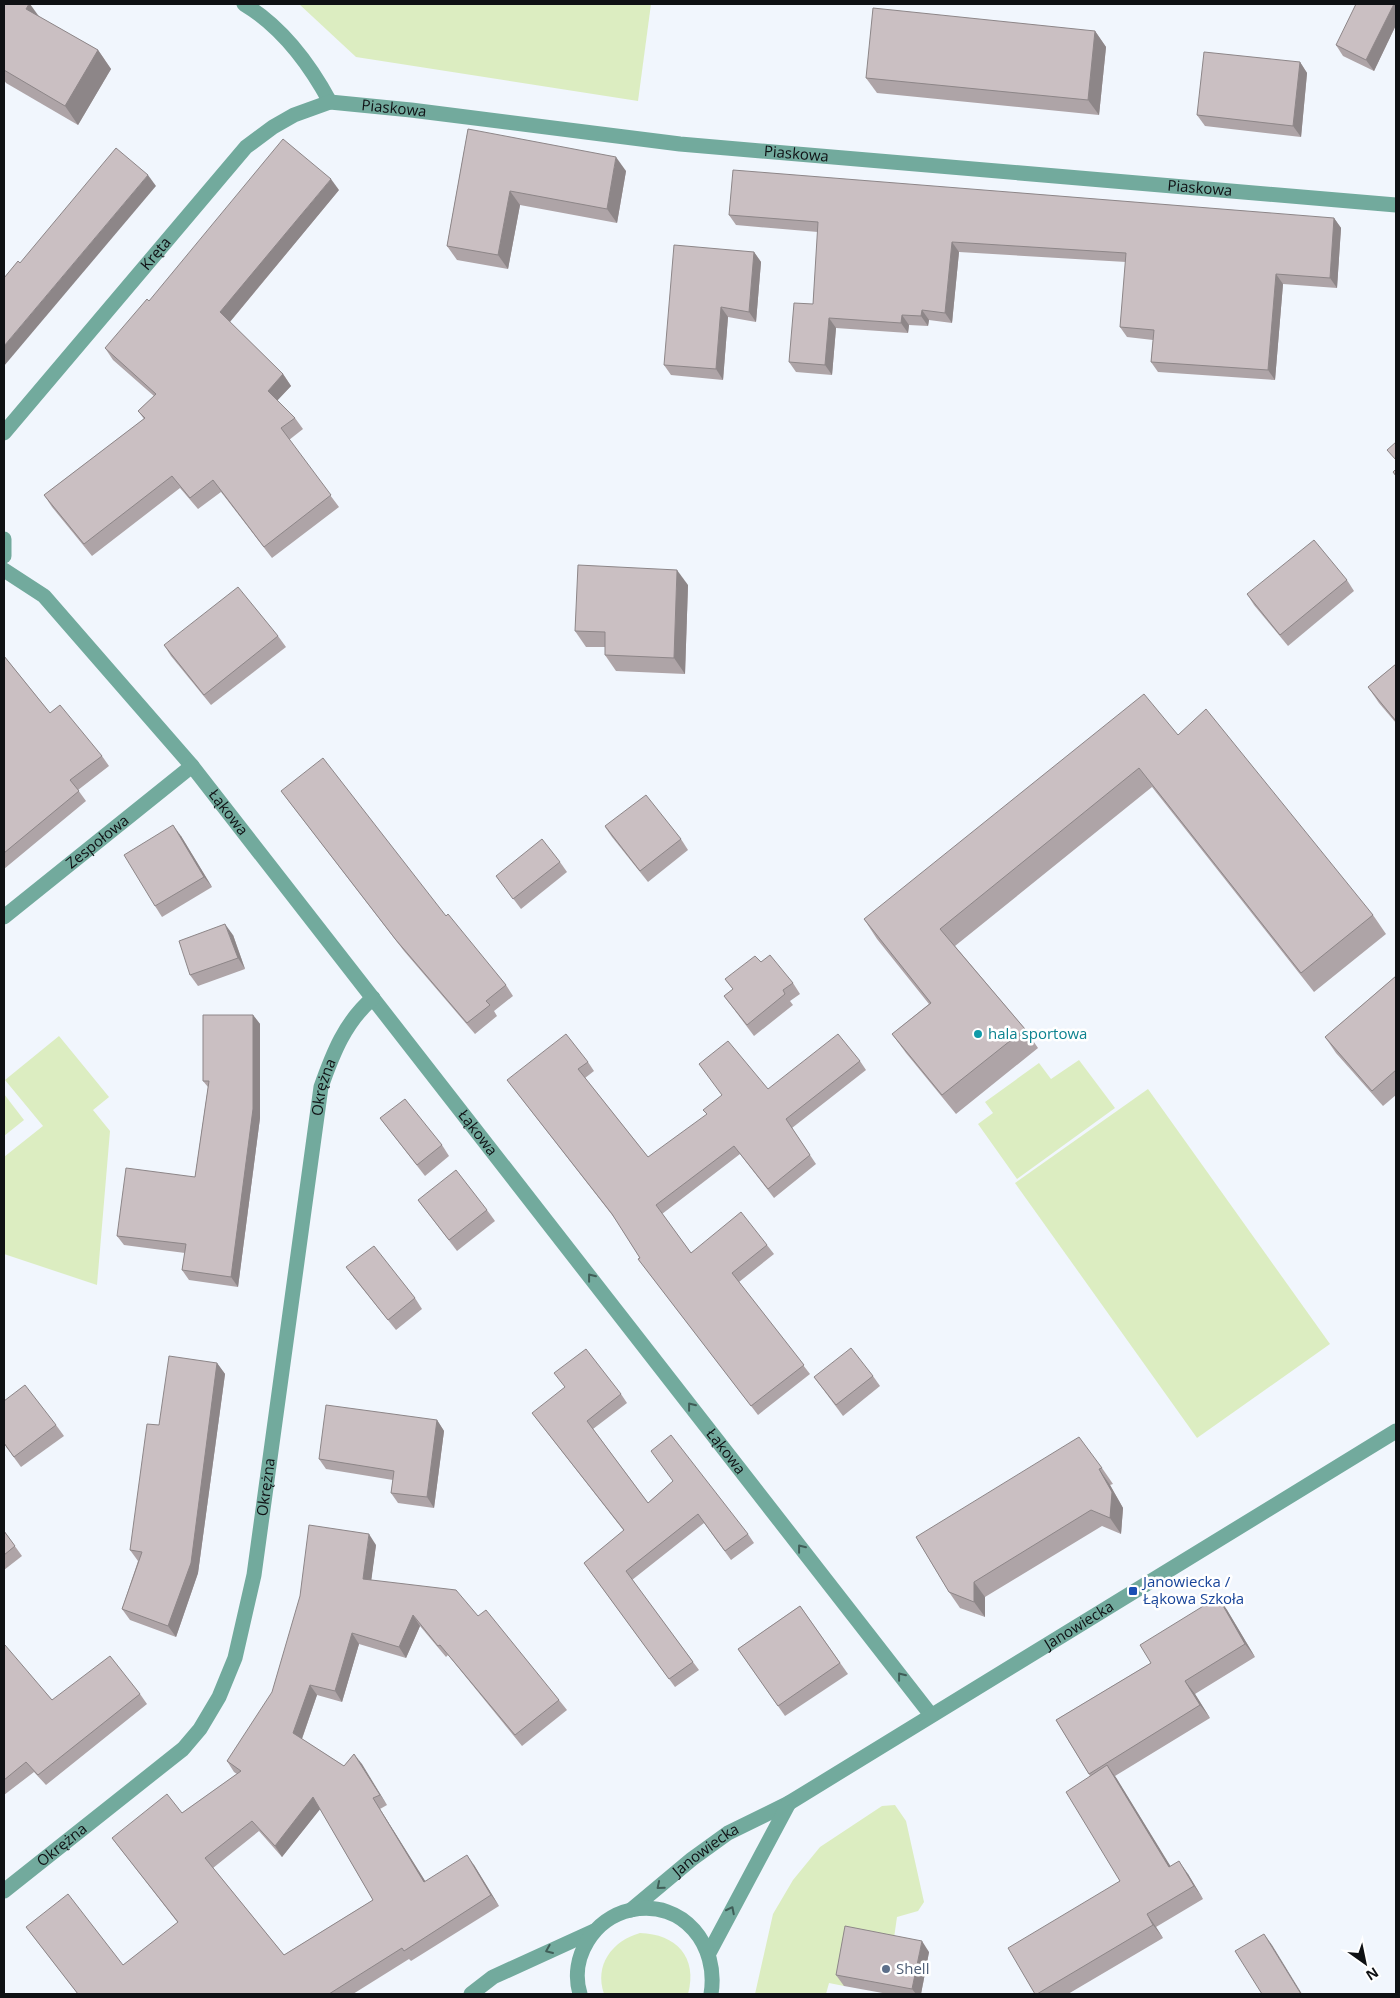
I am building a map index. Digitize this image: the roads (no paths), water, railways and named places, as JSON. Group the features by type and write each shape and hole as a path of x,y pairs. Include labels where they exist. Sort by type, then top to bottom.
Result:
{"street":[{"path":"244,4 256,11 289,42 315,73 330,102"},
{"name":"Piaskowa","path":"330,102 411,110 680,144 1396,205"},
{"name":"Kręta","path":"4,433 246,147 273,127 294,115 330,102"},
{"path":"4,539 4,556"},
{"name":"Łąkowa","path":"4,570 44,596 192,766 931,1715"},
{"name":"Zespołowa","path":"4,917 192,766"},
{"name":"Okrężna","path":"4,1891 183,1750 220,1697 235,1658 254,1575 321,1087 341,1037 359,1011 373,998"},
{"name":"Janowiecka","path":"632,1910 692,1859 728,1833 789,1803 1396,1431"},
{"path":"709,1954 789,1803"},
{"path":"471,1994 493,1977 594,1931 608,1920 632,1910 654,1910 671,1914 694,1930 709,1954 712,1967 711,1994"},
{"path":"580,1994 577,1985 577,1966 583,1947 594,1931"}],"place":[{"name":"hala sportowa","path":"978,1034"},
{"name":"Janowiecka / Łąkowa Szkoła","path":"1133,1591"},
{"name":"Shell","path":"886,1969"}]}
